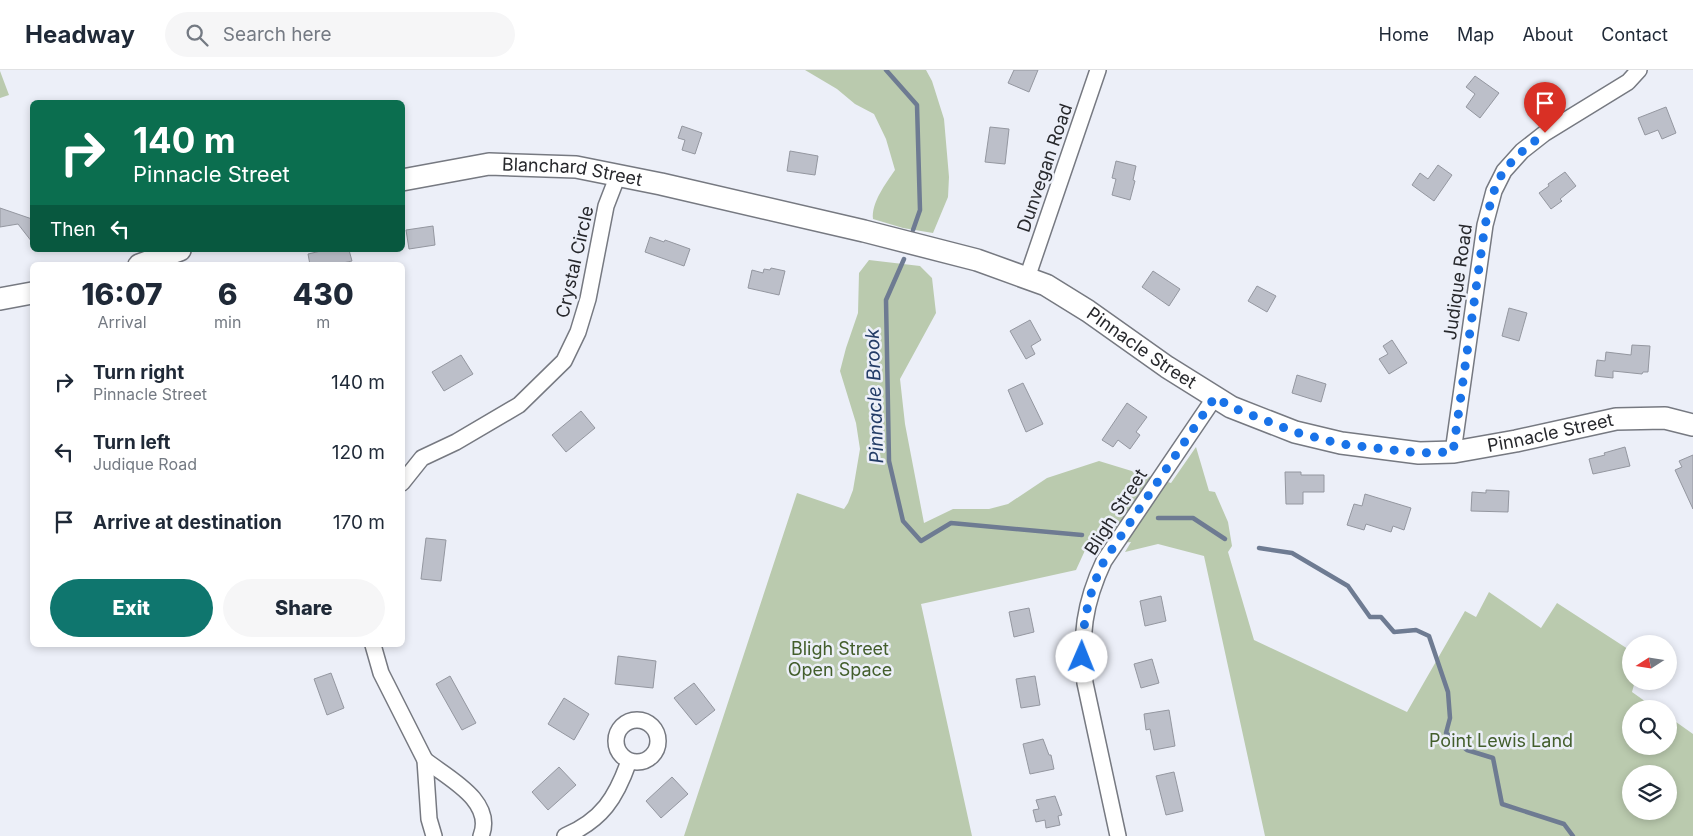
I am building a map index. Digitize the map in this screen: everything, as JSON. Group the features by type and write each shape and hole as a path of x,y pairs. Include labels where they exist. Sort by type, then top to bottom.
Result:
{"street":[{"name":"Dunvegan Road","path":"1027,278 1098,70"},
{"name":"Judique Road","path":"1453,452 1485,225 1494,191 1504,171 1522,151 1545,133 1628,82 1639,70"},
{"name":"Blanchard Street","path":"405,179 489,164 576,167 740,203"},
{"name":"Crystal Circle","path":"405,479 422,458 456,442 520,405 564,361 578,332 588,300 606,206 618,175"},
{"name":"Pinnacle Street","path":"740,203 864,231 977,260 1046,284 1167,367 1231,407 1295,432 1341,444 1419,453 1453,452 1616,418 1665,418 1693,424"},
{"path":"146,262 174,252"},
{"path":"0,299 30,293"},
{"name":"Bligh Street","path":"1118,836 1085,683 1082,657 1083,630 1087,604 1104,561 1215,397"},
{"path":"373,647 381,673 425,760 429,819 434,836"},
{"path":"425,760 477,803 484,820 484,829 481,836"},
{"path":"565,836 592,821 608,806 621,783 629,761"}],"green space":[{"path":"805,70 926,70 932,81 944,119 949,177 948,197 933,233 903,228 873,219 874,206 895,170 886,139 874,114 855,104 837,89"},
{"path":"0,71 9,95 0,98"},
{"path":"869,260 920,266 932,278 936,313 900,379 905,424 924,523 953,509 989,509 1008,504 1047,478 1099,461 1171,483 1196,447 1209,491 1215,492 1228,522 1232,546 1228,552 1254,640 1407,712 1465,611 1476,617 1489,592 1541,628 1557,603 1622,645 1622,690 1633,690 1632,692 1643,700 1622,700 1622,755 1677,755 1677,723 1693,734 1693,836 1265,836 1204,556 1158,544 1125,552 1131,542 1087,546 1076,570 921,604 972,836 684,836 797,493 844,509 853,490 860,449 856,423 840,371 858,313 859,273"}],"building":[{"path":"1014,70 1038,70 1029,92 1008,83"},
{"path":"1475,76 1499,93 1480,118 1466,107 1475,94 1466,87"},
{"path":"1666,107 1676,133 1662,139 1658,130 1645,135 1638,118"},
{"path":"682,126 702,133 695,154 682,150 685,140 678,138"},
{"path":"990,127 1009,129 1005,164 985,162"},
{"path":"790,151 818,156 815,175 787,171"},
{"path":"1116,161 1136,166 1133,180 1135,181 1130,200 1112,195 1116,179 1112,178"},
{"path":"1438,165 1452,175 1434,201 1412,185 1420,173 1428,179"},
{"path":"1565,172 1576,186 1560,199 1562,201 1551,209 1539,193"},
{"path":"0,208 30,218 30,239 18,224 0,227"},
{"path":"433,226 435,245 409,249 406,230"},
{"path":"650,237 690,249 684,266 645,252"},
{"path":"316,252 350,252 352,261 309,262 308,254"},
{"path":"771,268 785,271 779,295 748,288 752,270 763,273 764,269 770,270"},
{"path":"1153,271 1180,289 1169,306 1142,287"},
{"path":"1257,286 1276,296 1267,312 1248,301"},
{"path":"1509,308 1527,313 1519,341 1502,336"},
{"path":"1030,320 1041,340 1031,346 1035,354 1026,359 1010,331"},
{"path":"1392,340 1407,363 1389,374 1379,359 1388,354 1383,346"},
{"path":"1632,345 1650,346 1648,372 1643,372 1642,374 1613,371 1613,378 1595,376 1597,360 1605,361 1606,352 1631,355"},
{"path":"461,355 473,374 444,391 432,372"},
{"path":"1297,375 1326,384 1321,402 1292,393"},
{"path":"1023,383 1043,424 1026,432 1008,390"},
{"path":"1127,403 1147,417 1136,432 1140,435 1130,449 1118,440 1113,447 1102,440"},
{"path":"581,411 595,428 566,452 552,435"},
{"path":"1625,447 1630,466 1593,474 1589,459"},
{"path":"1693,455 1693,509 1675,470 1682,467 1679,461"},
{"path":"1285,472 1301,472 1301,475 1324,475 1324,492 1303,492 1303,504 1286,504"},
{"path":"1486,490 1509,491 1508,512 1471,511 1472,492 1486,493"},
{"path":"1365,494 1411,508 1404,530 1393,526 1391,532 1366,524 1364,530 1347,525 1354,504 1362,506"},
{"path":"426,538 446,540 441,581 421,579"},
{"path":"1161,596 1166,621 1145,626 1140,601"},
{"path":"1029,608 1034,632 1014,637 1009,612"},
{"path":"618,656 656,661 653,688 615,684"},
{"path":"1152,659 1159,683 1141,688 1134,664"},
{"path":"331,673 344,708 327,715 314,679"},
{"path":"450,676 476,723 462,730 436,684"},
{"path":"1035,676 1040,705 1021,708 1016,679"},
{"path":"694,683 715,710 696,725 674,698"},
{"path":"564,698 589,714 574,740 548,724"},
{"path":"1169,710 1175,746 1154,750 1150,729 1146,730 1144,714"},
{"path":"1043,739 1049,755 1051,755 1054,769 1030,774 1023,744"},
{"path":"559,767 576,785 548,810 532,792"},
{"path":"1174,772 1183,811 1166,815 1156,776"},
{"path":"672,777 688,794 661,818 646,801"},
{"path":"1055,796 1062,815 1058,816 1060,825 1046,828 1045,820 1036,822 1033,810 1039,809 1036,800"}],"waterway":[{"name":"Pinnacle Brook","path":"886,70 917,105 920,210 913,230"},
{"name":"Pinnacle Brook","path":"904,259 886,300 889,461 903,521 921,541 951,523 1082,535"},
{"name":"Pinnacle Brook","path":"1158,518 1193,518 1225,539"},
{"name":"Pinnacle Brook","path":"1259,548 1292,553 1348,586 1370,617 1381,617 1394,632 1416,630 1429,636 1448,692 1450,718 1446,733 1467,750 1493,758 1502,804 1564,824 1573,836"}],"route":[{"path":"1082,657 1083,630 1087,604 1104,561 1215,397 1231,407 1295,432 1341,444 1419,453 1453,452 1485,225 1494,191 1504,171 1522,151 1545,133"}],"park label":[{"name":"Bligh Street Open Space","path":"840,659"},
{"name":"Point Lewis Land","path":"1501,741"}]}
